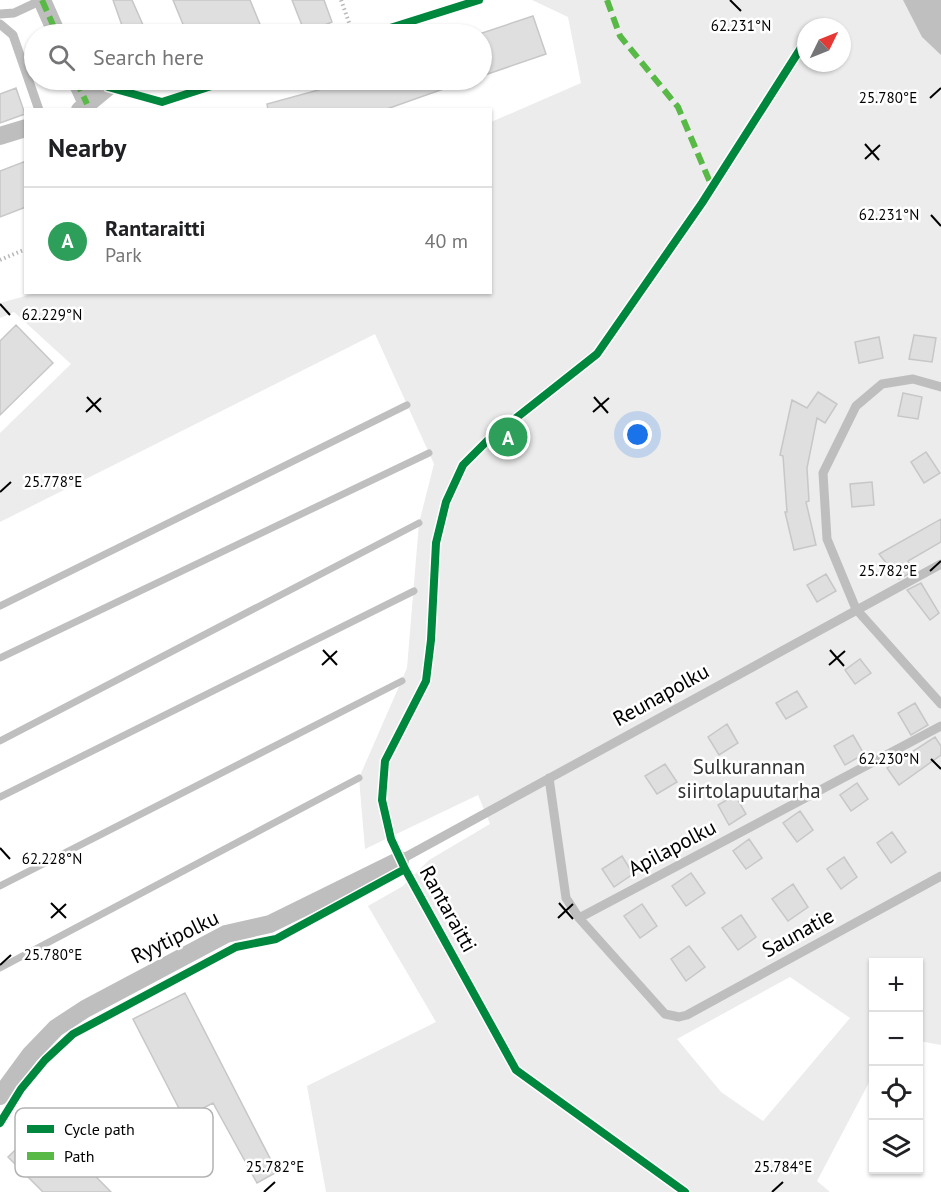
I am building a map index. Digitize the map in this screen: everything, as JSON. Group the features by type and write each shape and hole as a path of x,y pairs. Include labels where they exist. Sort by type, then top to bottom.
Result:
{"street":[{"path":"42,0 53,24"},
{"path":"79,90 83,107 104,90"},
{"path":"0,136 24,129"},
{"name":"Ryytipolku","path":"0,1096 30,1055 56,1028 84,1009 226,934 270,924 400,860"}],"lane":[{"path":"0,14 14,13 42,0"},
{"path":"0,24 13,35 24,67"},
{"path":"32,90 38,108"},
{"path":"941,387 913,379 882,384 856,406 823,473 826,538 856,609 941,704"},
{"name":"Reunapolku","path":"400,860 941,564"},
{"name":"Apilapolku","path":"579,918 941,726"},
{"path":"549,778 566,898 579,918"},
{"name":"Saunatie","path":"579,918 665,1014 672,1017 687,1014 941,876"}],"path":[{"path":"341,0 349,24"},
{"path":"452,9 466,3"},
{"path":"0,260 24,250"}],"green space":[{"name":"Sulkurannan siirtolapuutarha","path":"532,0 941,0 941,1045 923,1042 923,958 869,958 869,1083 817,1181 830,1192 326,1192 307,1086 436,1022 368,906 403,886 429,860 490,824 478,795 365,849 359,778 407,668 419,523 434,464 375,334 0,522 0,433 71,364 14,312 0,318 0,303 32,294 492,294 492,122 581,83 568,17","holes":["790,977 850,1018 763,1121 721,1092 677,1039"]}],"shaded area":[{"path":"903,0 941,0 941,55 922,37"}],"building":[{"path":"113,0 132,0 143,24 121,24"},
{"path":"173,0 250,0 260,24 183,24"},
{"path":"292,0 324,0 332,22 301,24"},
{"path":"533,16 546,54 492,73 492,30"},
{"path":"16,88 24,114 0,123 0,94"},
{"path":"318,90 440,90 390,108 268,108 267,104"},
{"path":"24,162 24,208 0,217 0,171"},
{"path":"16,325 53,363 0,415 0,341"},
{"path":"914,335 936,338 932,362 909,359"},
{"path":"879,337 883,358 859,363 855,342"},
{"path":"818,392 837,404 825,423 817,418 807,468 809,501 806,502 816,545 794,550 785,512 787,512 783,456 780,455 792,400 807,408"},
{"path":"903,393 922,397 918,419 898,416"},
{"path":"926,452 940,473 924,483 911,462"},
{"path":"872,482 874,505 852,507 850,484"},
{"path":"941,519 941,542 908,561 914,571 899,579 879,554"},
{"path":"826,574 836,591 817,602 807,585"},
{"path":"921,583 939,613 930,620 907,590"},
{"path":"860,659 871,673 855,684 845,670"},
{"path":"797,691 807,707 786,719 776,703"},
{"path":"915,703 928,725 911,735 898,713"},
{"path":"727,724 738,743 719,755 708,737"},
{"path":"853,735 864,754 845,765 834,746"},
{"path":"935,737 941,746 941,755 899,785 887,768"},
{"path":"665,764 677,782 657,794 645,776"},
{"path":"857,783 868,799 851,811 840,795"},
{"path":"735,795 746,814 729,825 718,805"},
{"path":"800,811 813,830 797,842 783,823"},
{"path":"892,832 906,852 891,863 877,843"},
{"path":"749,839 762,858 746,869 733,851"},
{"path":"622,856 633,874 614,887 602,869"},
{"path":"844,857 857,877 841,889 827,869"},
{"path":"691,873 705,893 686,906 672,886"},
{"path":"793,884 808,907 788,921 772,899"},
{"path":"642,904 657,926 640,938 624,916"},
{"path":"741,915 756,937 738,950 722,928"},
{"path":"689,946 705,967 686,981 671,959"},
{"path":"185,993 277,1172 257,1183 213,1103 203,1108 179,1108 133,1019"},
{"path":"15,1150 15,1164 8,1157"},
{"path":"28,1177 96,1177 111,1192 43,1192"}],"waterway":[{"path":"0,606 407,405"},
{"path":"0,658 429,453"},
{"path":"0,741 419,523"},
{"path":"0,797 414,591"},
{"path":"0,886 402,681"},
{"path":"0,968 359,778"}],"marked path":[{"path":"42,0 53,24"},
{"path":"607,0 620,36 678,107 712,187"},
{"path":"81,90 87,104"}],"cycle path":[{"path":"403,24 479,0"},
{"name":"Rantaraitti","path":"685,1192 516,1070 405,869 391,839 382,800 385,761 426,681 431,640 436,543 446,502 463,465 487,441 597,354 702,203 797,54"},
{"path":"119,90 162,102 199,90"},
{"name":"Rantaraitti","path":"0,1123 21,1089 45,1060 73,1034 236,947 276,939 405,869"}],"place":[{"name":"Rantaraitti","path":"508,437"}]}
